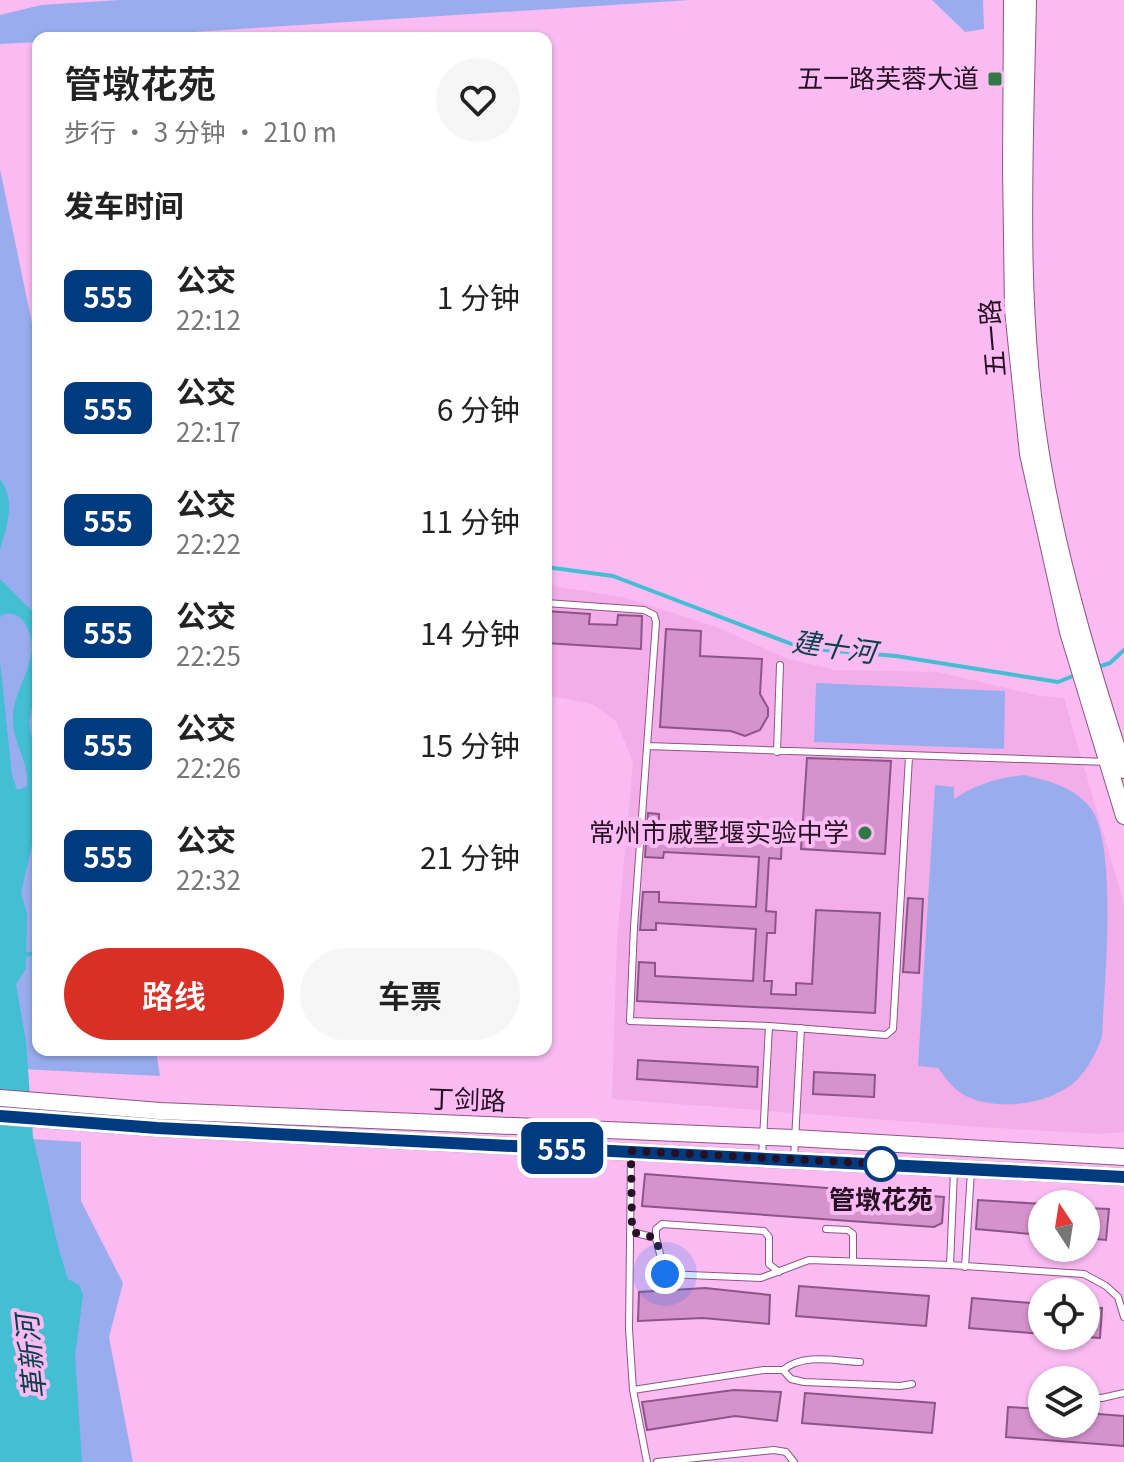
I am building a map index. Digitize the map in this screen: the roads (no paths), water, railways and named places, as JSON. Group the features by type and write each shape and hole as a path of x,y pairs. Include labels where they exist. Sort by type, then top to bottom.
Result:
{"main road":[{"name":"五一路","path":"1012,0 1013,310 1028,454 1068,632 1124,770"},
{"name":"五一路","path":"1028,0 1026,311 1042,459 1086,671 1124,816"},
{"name":"丁剑路","path":"0,1098 160,1111 794,1138 1124,1157"},
{"name":"丁剑路","path":"0,1116 157,1128 1124,1177"}],"lane":[{"path":"552,603 644,610 654,615 656,622 630,1021 769,1026 886,1035 893,1029 909,757"},
{"path":"777,752 780,665"},
{"path":"647,746 1108,762"},
{"path":"762,1158 769,1026"},
{"path":"794,1159 801,1028"},
{"path":"631,1151 629,1329 633,1390 647,1462"},
{"path":"950,1265 963,1168"},
{"path":"963,1168 965,1267"},
{"path":"779,1272 769,1264 769,1237 764,1231 662,1224 656,1229 665,1274 761,1278 779,1272 809,1260 1084,1274 1118,1297 1124,1317"},
{"path":"826,1229 848,1230 853,1234 853,1261"},
{"path":"632,1232 656,1238"},
{"path":"633,1390 764,1370 783,1370 793,1362 805,1359 860,1362"},
{"path":"783,1370 791,1379 804,1382 912,1384"},
{"path":"1100,1398 1124,1393"},
{"path":"657,1462 774,1450 786,1452 794,1462"}],"water":[{"path":"0,479 9,505 0,551"},
{"path":"0,579 32,611 32,648 31,636 21,618 9,614 1,615 0,619"},
{"name":"革新河","path":"32,648 32,707 29,722 32,740 32,844 21,893 27,913 26,969 16,984 26,1042 33,1137 68,1279 79,1285 83,1295 75,1356 82,1462 0,1462 0,661 12,775 17,790 27,787 27,778 13,715"}],"waterway":[{"name":"建十河","path":"552,568 613,576 802,648 896,656 1058,682 1078,674"},
{"name":"建十河","path":"1098,667 1110,663 1124,650"},
{"name":"建十河","path":"22,955 32,954"}],"place":[{"name":"五一路芙蓉大道","path":"995,79"},
{"name":"常州市戚墅堰实验中学","path":"865,833"},
{"name":"管墩花苑","path":"881,1164"}]}
